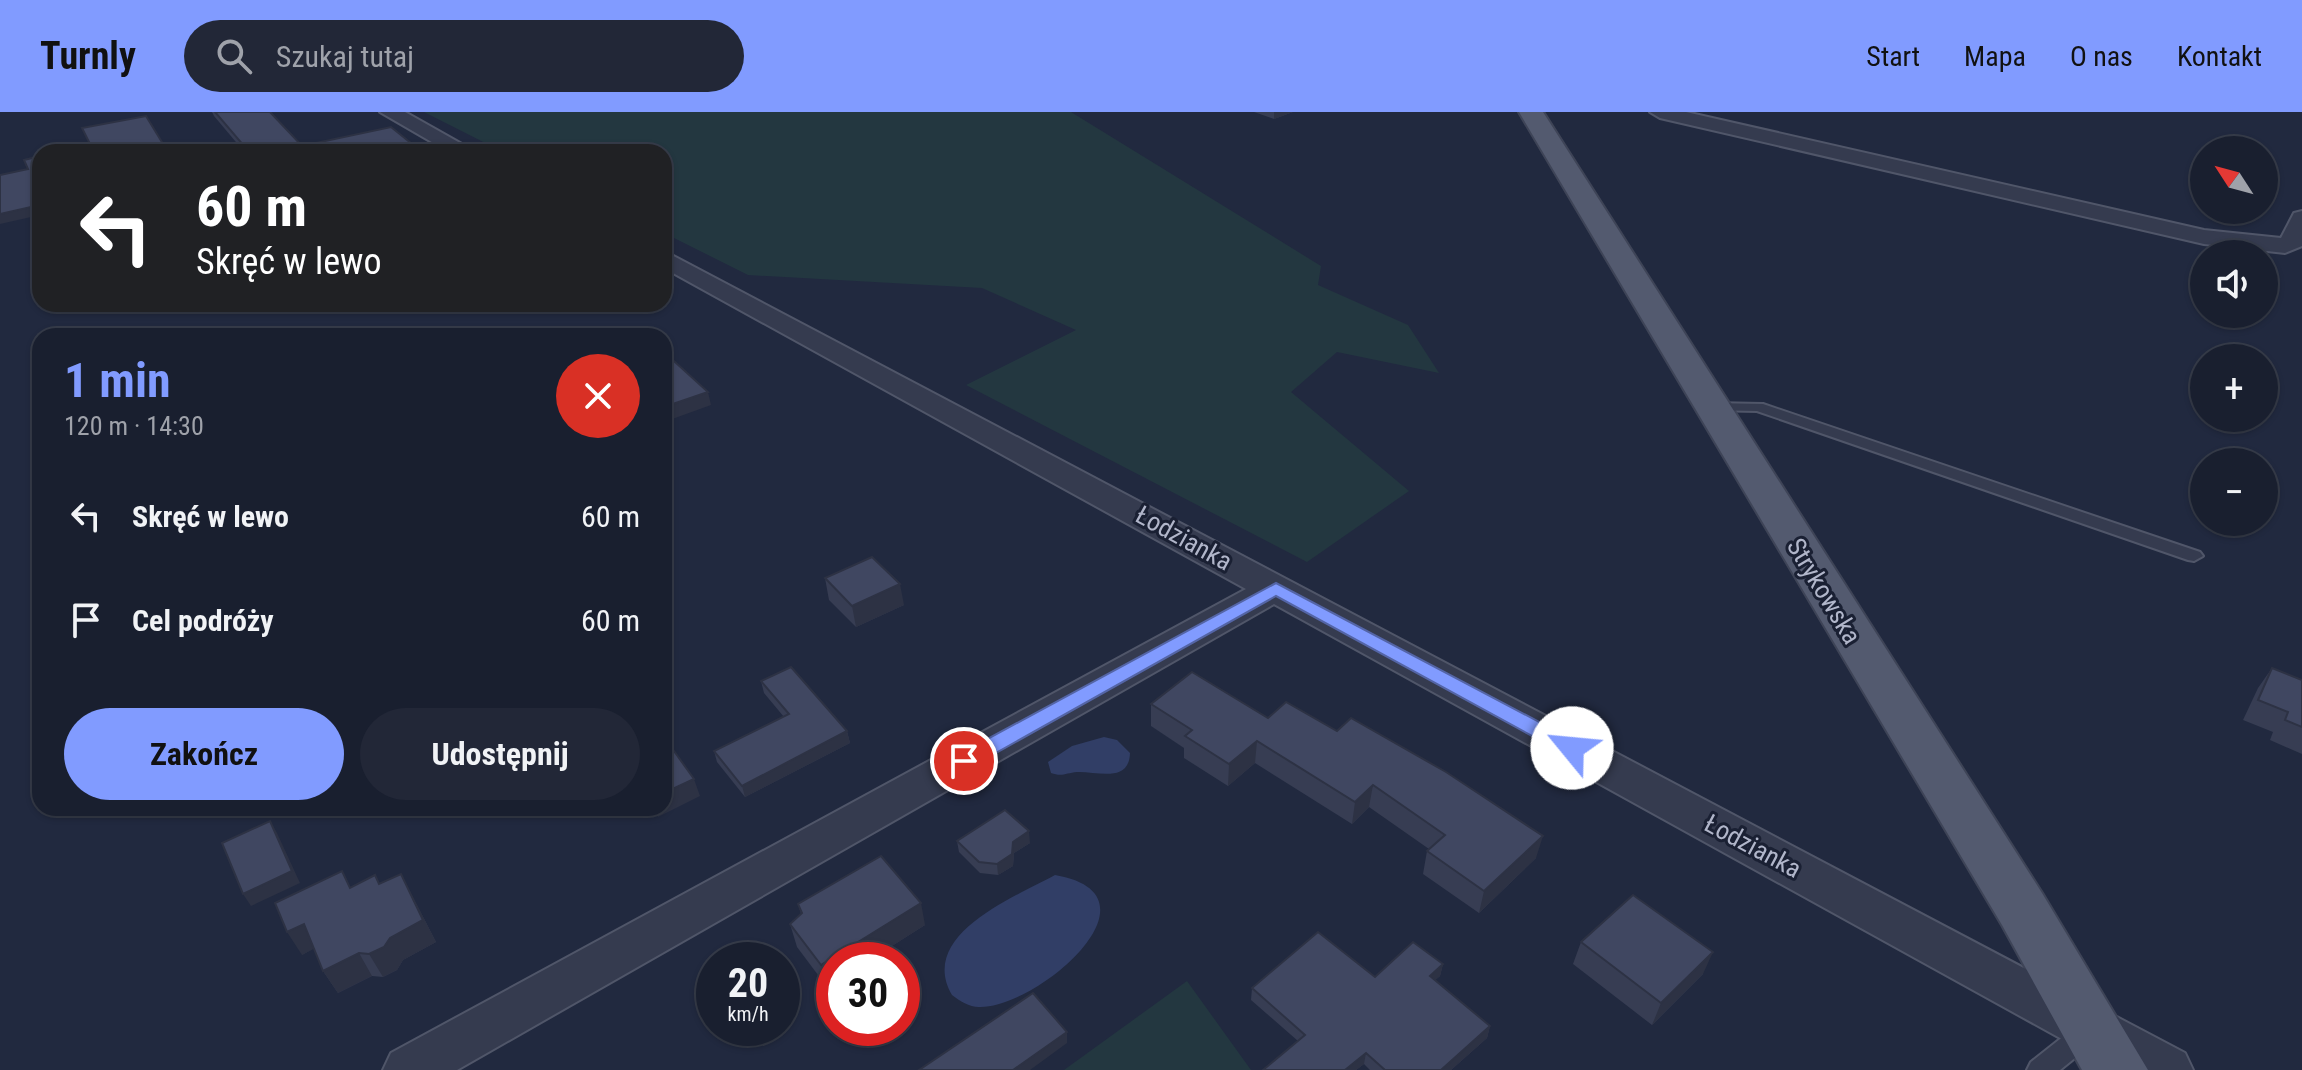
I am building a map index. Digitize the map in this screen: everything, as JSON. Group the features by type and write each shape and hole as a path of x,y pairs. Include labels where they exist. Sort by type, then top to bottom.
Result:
{"main road":[{"name":"Strykowska","path":"1531,112 2022,909 2104,1050"}],"street":[{"path":"390,112 450,144"},
{"path":"1660,112 2181,233 2285,246 2294,241 2302,218"},
{"name":"Łodzianka","path":"672,262 1276,588 2104,1050 2167,1070"},
{"path":"409,1070 1276,588"}],"lane":[{"path":"1712,407 1758,407 2194,556"},
{"path":"2040,1070 2104,1050"}],"shaded area":[{"path":"424,112 1071,112 1321,266 1318,285 1408,325 1439,373 1337,352 1291,392 1409,491 1307,562 966,385 1076,330 982,288 748,275 672,237 672,144 487,144"},
{"path":"1187,981 1251,1070 1064,1070"}],"water":[{"path":"1104,737 1117,740 1130,753 1124,769 1110,774 1051,773 1048,762 1072,746"},
{"path":"1055,875 1087,886 1100,904 1097,926 1082,949 1031,990 1003,1003 975,1007 952,995 945,974 948,954 959,936 996,907"}],"building":[{"path":"215,112 270,112 300,144 242,144"},
{"path":"146,116 163,144 90,144 82,128"},
{"path":"391,127 412,144 311,144"},
{"path":"32,158 32,207 0,214 0,175 28,169 24,160"},
{"path":"672,359 708,392 672,404"},
{"path":"872,557 900,584 852,606 825,578"},
{"path":"791,667 847,731 742,786 714,751 789,714 761,681"},
{"path":"2272,668 2302,680 2302,727 2285,720 2288,712 2258,700"},
{"path":"1192,672 1268,718 1286,702 1337,731 1351,718 1446,772 1543,836 1484,891 1427,851 1445,835 1373,785 1355,802 1257,741 1229,764 1185,736 1192,730 1151,704"},
{"path":"672,748 694,779 672,789"},
{"path":"1005,810 1029,831 1013,842 1012,854 997,864 979,862 957,841"},
{"path":"270,821 292,871 243,894 222,843"},
{"path":"881,856 921,903 858,942 816,942 816,958 790,924 802,913 798,904"},
{"path":"342,871 350,888 375,875 379,884 401,874 423,920 390,938 384,947 369,954 359,953 323,971 304,924 287,932 275,903"},
{"path":"1633,895 1713,952 1661,1003 1581,942"},
{"path":"1318,932 1375,977 1413,942 1443,964 1430,976 1490,1026 1441,1070 1385,1070 1366,1053 1345,1070 1263,1070 1305,1035 1252,988"},
{"path":"1033,993 1067,1032 1013,1070 919,1070"}],"route":[{"path":"964,761 1276,588 1572,748"}]}
